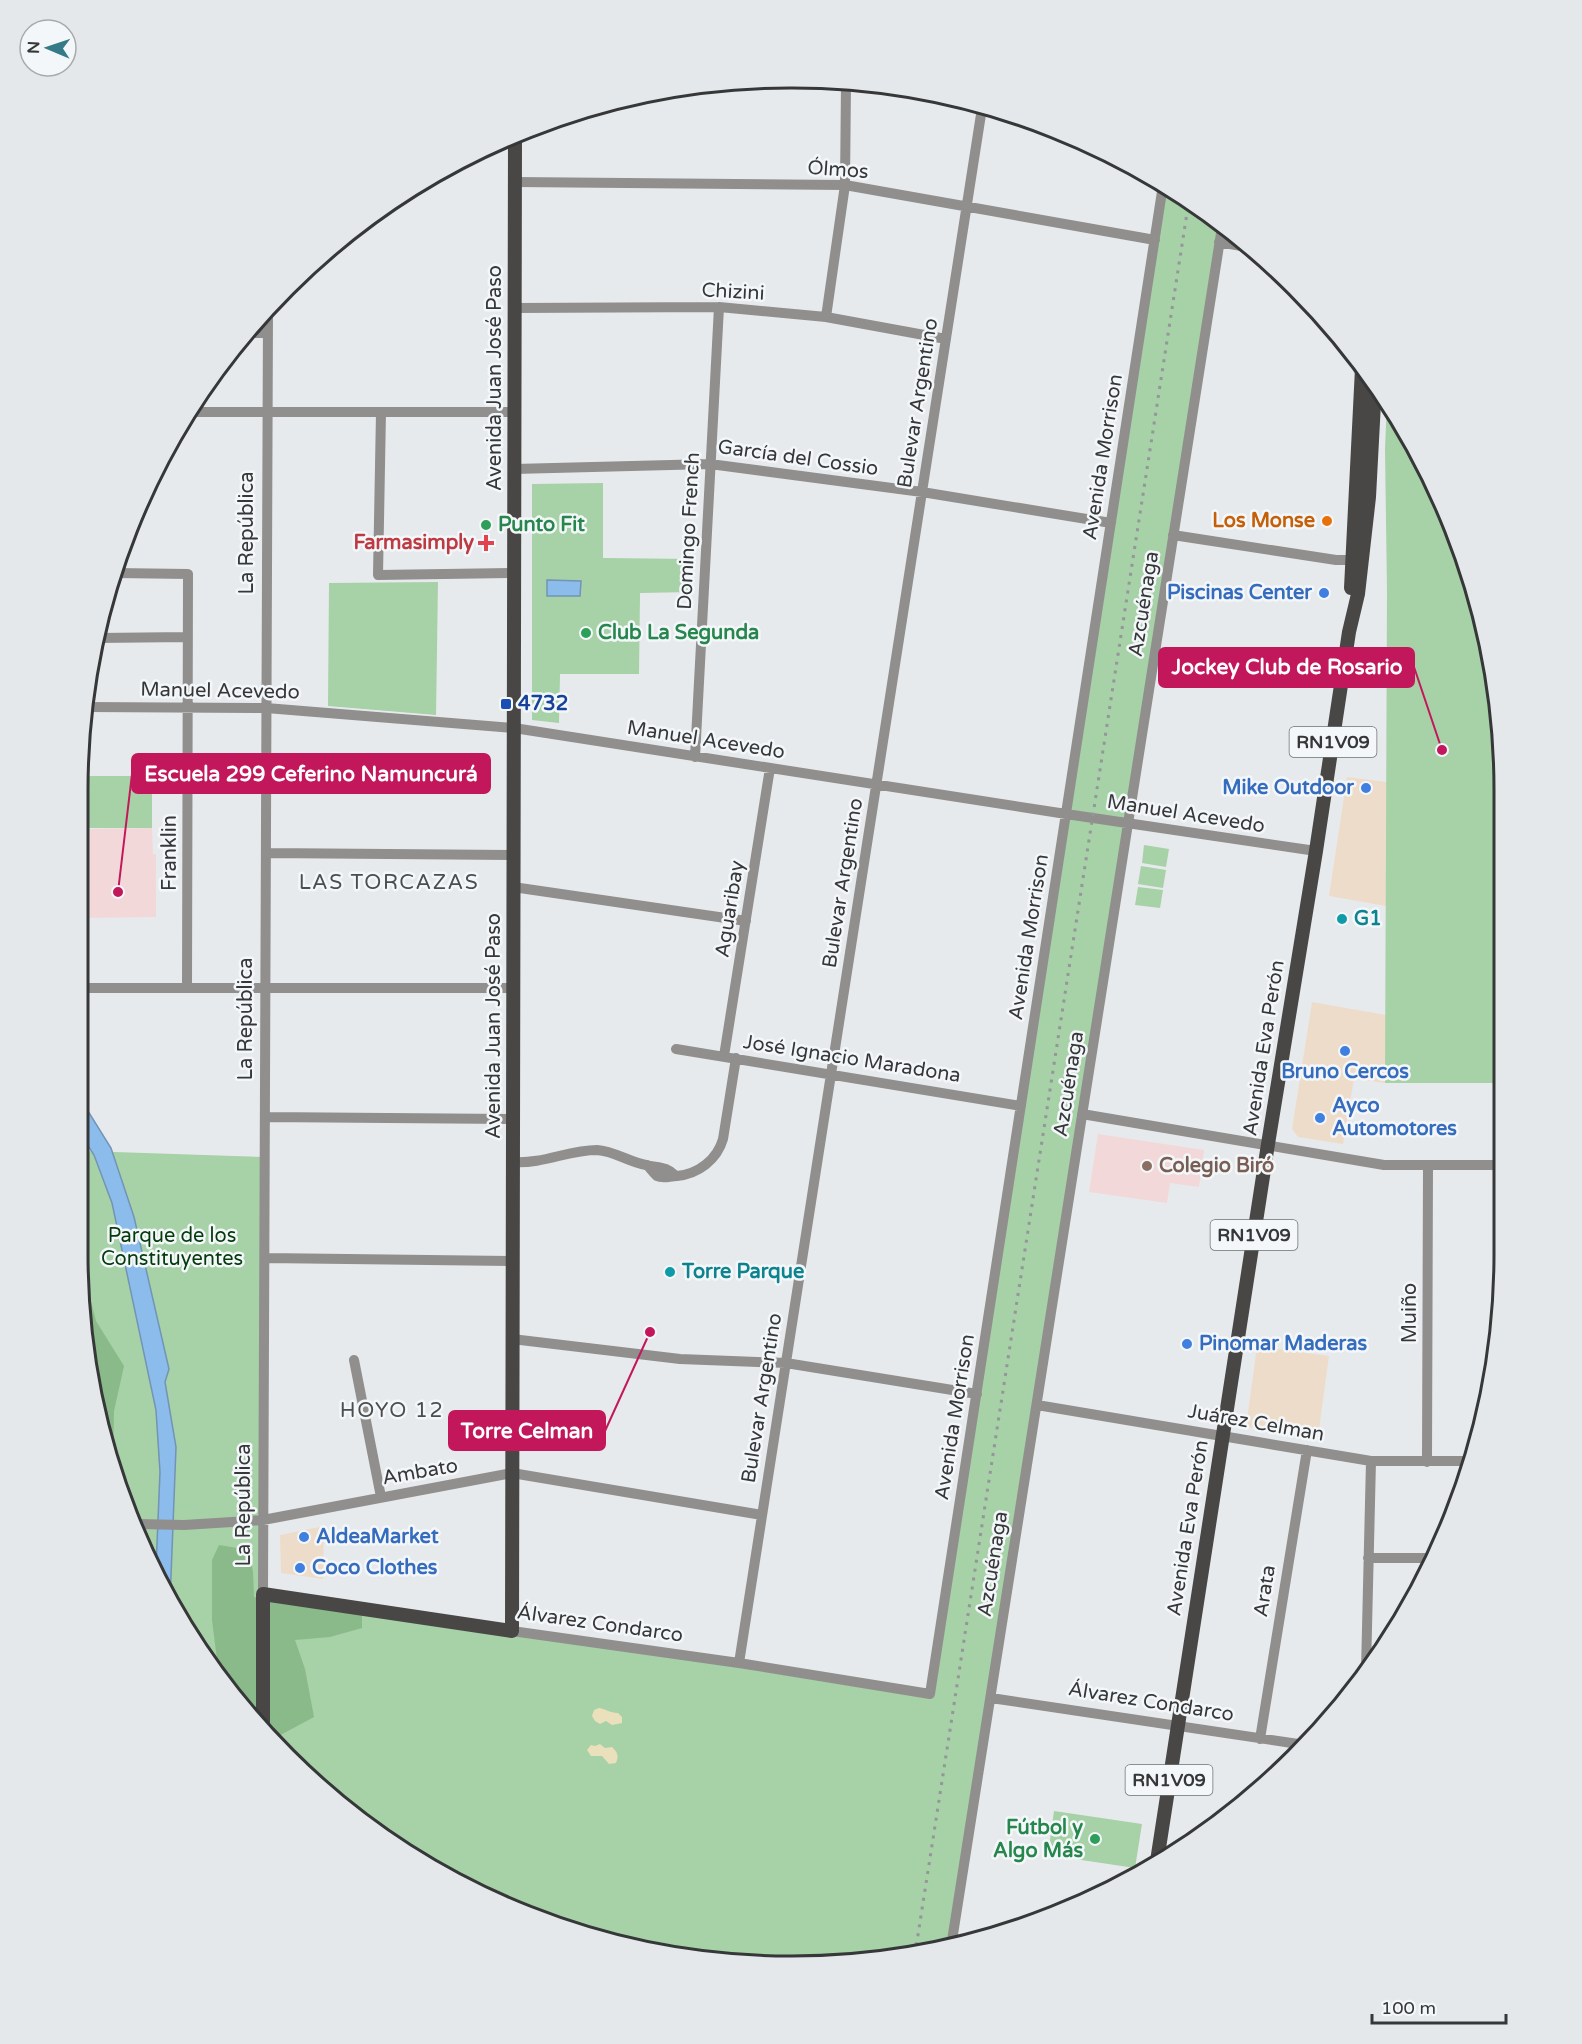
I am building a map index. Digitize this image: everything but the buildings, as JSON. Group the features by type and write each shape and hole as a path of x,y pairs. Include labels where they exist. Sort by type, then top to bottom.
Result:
{"main road":[{"name":"Avenida Juan José Paso","path":"512,1631 515,145"},
{"name":"Avenida Eva Perón","path":"1357,560 1362,382"},
{"name":"Avenida Eva Perón","path":"1159,1851 1349,632 1357,560 1369,496 1374,400"},
{"name":"Álvarez Condarco","path":"263,1594 512,1631"},
{"name":"La República","path":"263,1594 263,1716"}],"street":[{"path":"826,317 845,185 846,91"},
{"name":"Bulevar Argentino","path":"739,1663 981,115"},
{"name":"Ólmos","path":"515,182 845,185 1155,240"},
{"name":"Avenida Morrison","path":"930,1694 1162,195"},
{"name":"Azcuénaga","path":"953,1937 1220,235"},
{"path":"1219,242 1231,244"},
{"name":"Chizini","path":"515,308 719,308 826,317 946,339"},
{"name":"Domingo French","path":"695,757 719,308"},
{"name":"La República","path":"263,1594 268,323"},
{"path":"259,333 268,333"},
{"path":"200,412 515,412"},
{"path":"381,412 378,575 514,573"},
{"name":"García del Cossio","path":"514,469 710,464 922,492 1111,523"},
{"path":"1173,534 1336,560 1357,560"},
{"name":"Franklin","path":"123,573 188,574 187,988"},
{"path":"106,638 188,637"},
{"name":"Manuel Acevedo","path":"94,707 266,708 514,728 1316,851"},
{"name":"Aguaribay","path":"724,1056 770,768"},
{"path":"266,853 514,855"},
{"path":"513,887 746,921"},
{"path":"88,988 513,988"},
{"name":"José Ignacio Maradona","path":"676,1049 1021,1106"},
{"path":"513,1162 536,1162 593,1150 604,1151 647,1165 657,1176 668,1178 692,1173 713,1158 719,1150 736,1058"},
{"path":"1082,1114 1384,1165 1494,1165"},
{"path":"265,1117 513,1119"},
{"name":"Muiño","path":"1427,1462 1428,1165"},
{"path":"265,1258 513,1261"},
{"path":"512,1339 680,1359 786,1363 977,1394"},
{"path":"354,1360 381,1497"},
{"name":"Juárez Celman","path":"1036,1405 1371,1461 1462,1461"},
{"name":"Arata","path":"1260,1739 1307,1450"},
{"path":"1371,1461 1368,1558 1372,1648"},
{"name":"Ambato","path":"263,1520 512,1473 762,1515"},
{"path":"143,1524 184,1525 263,1520"},
{"path":"1368,1558 1424,1558"},
{"name":"Álvarez Condarco","path":"512,1631 739,1663 930,1694"},
{"name":"Álvarez Condarco","path":"991,1698 1294,1744"}],"shaded area":[{"path":"1347,777 1387,782 1386,906 1329,896"},
{"path":"152,828 153,854 156,854 156,917 88,918 88,829"},
{"path":"1312,1002 1386,1015 1385,1083 1354,1079 1343,1144 1298,1137 1292,1129"},
{"name":"Colegio Biró","path":"1098,1134 1204,1150 1199,1187 1170,1183 1167,1203 1089,1192"},
{"path":"1257,1346 1329,1356 1318,1437 1246,1427"},
{"path":"324,1526 323,1579 281,1573 280,1535"}],"green space":[{"name":"Parque de los Constituyentes","path":"1161,195 1221,235 953,1937 883,1949 791,1956 699,1949 609,1932 522,1902 480,1883 401,1837 328,1781 294,1750 234,1681 183,1604 142,1522 112,1435 95,1345 88,1253 88,1151 265,1157 263,1594 930,1694"},
{"path":"1386,419 1421,480 1440,522 1470,609 1480,654 1492,745 1494,791 1494,1083 1385,1083 1387,591"},
{"name":"Club La Segunda","path":"603,483 603,558 691,559 692,592 640,593 639,674 560,674 559,723 532,720 532,484"},
{"path":"438,582 436,715 328,706 329,583"},
{"path":"89,776 152,776 152,828 88,828"},
{"path":"1144,845 1169,849 1166,867 1142,863"},
{"path":"1141,866 1166,870 1163,888 1138,884"},
{"path":"1138,887 1163,890 1160,908 1135,905"},
{"path":"90,1297 96,1321 124,1366 114,1411 113,1440 102,1390"},
{"path":"219,1545 249,1550 254,1597 362,1614 362,1628 330,1637 295,1640 305,1669 314,1717 280,1735 234,1681 217,1657 212,1620 212,1560"},
{"name":"Fútbol y Algo Más","path":"1054,1811 1142,1824 1136,1865 1130,1867 1048,1855"}],"sand":[{"path":"599,1708 618,1713 622,1717 622,1723 612,1725 606,1721 600,1724 595,1721 592,1716 594,1710"},
{"path":"600,1744 605,1748 614,1749 618,1756 616,1763 609,1764 602,1756 591,1756 587,1750 591,1745"}],"water":[{"path":"547,580 581,581 580,596 547,596"},
{"path":"88,1111 111,1148 134,1217 169,1369 165,1382 176,1447 171,1582 157,1554 160,1472 156,1410 112,1203 94,1155 88,1146"}],"railway":[{"path":"917,1944 1187,211"}],"place":[{"name":"Los Monse","path":"1327,521"},
{"name":"Punto Fit","path":"486,525"},
{"name":"Farmasimply","path":"486,543"},
{"name":"Piscinas Center","path":"1324,593"},
{"name":"Club La Segunda","path":"586,633"},
{"name":"4732","path":"506,704"},
{"name":"Jockey Club de Rosario","path":"1442,750"},
{"name":"Mike Outdoor","path":"1366,788"},
{"name":"Escuela 299 Ceferino Namuncurá","path":"118,892"},
{"name":"G1","path":"1342,919"},
{"name":"Bruno Cercos","path":"1345,1051"},
{"name":"Ayco Automotores","path":"1320,1118"},
{"name":"Colegio Biró","path":"1147,1166"},
{"name":"Torre Parque","path":"670,1272"},
{"name":"Torre Celman","path":"650,1332"},
{"name":"Pinomar Maderas","path":"1187,1344"},
{"name":"AldeaMarket","path":"304,1537"},
{"name":"Coco Clothes","path":"300,1568"},
{"name":"Fútbol y Algo Más","path":"1095,1839"}],"district":[{"name":"LAS TORCAZAS","path":"389,882"},
{"name":"HOYO 12","path":"392,1410"}]}
